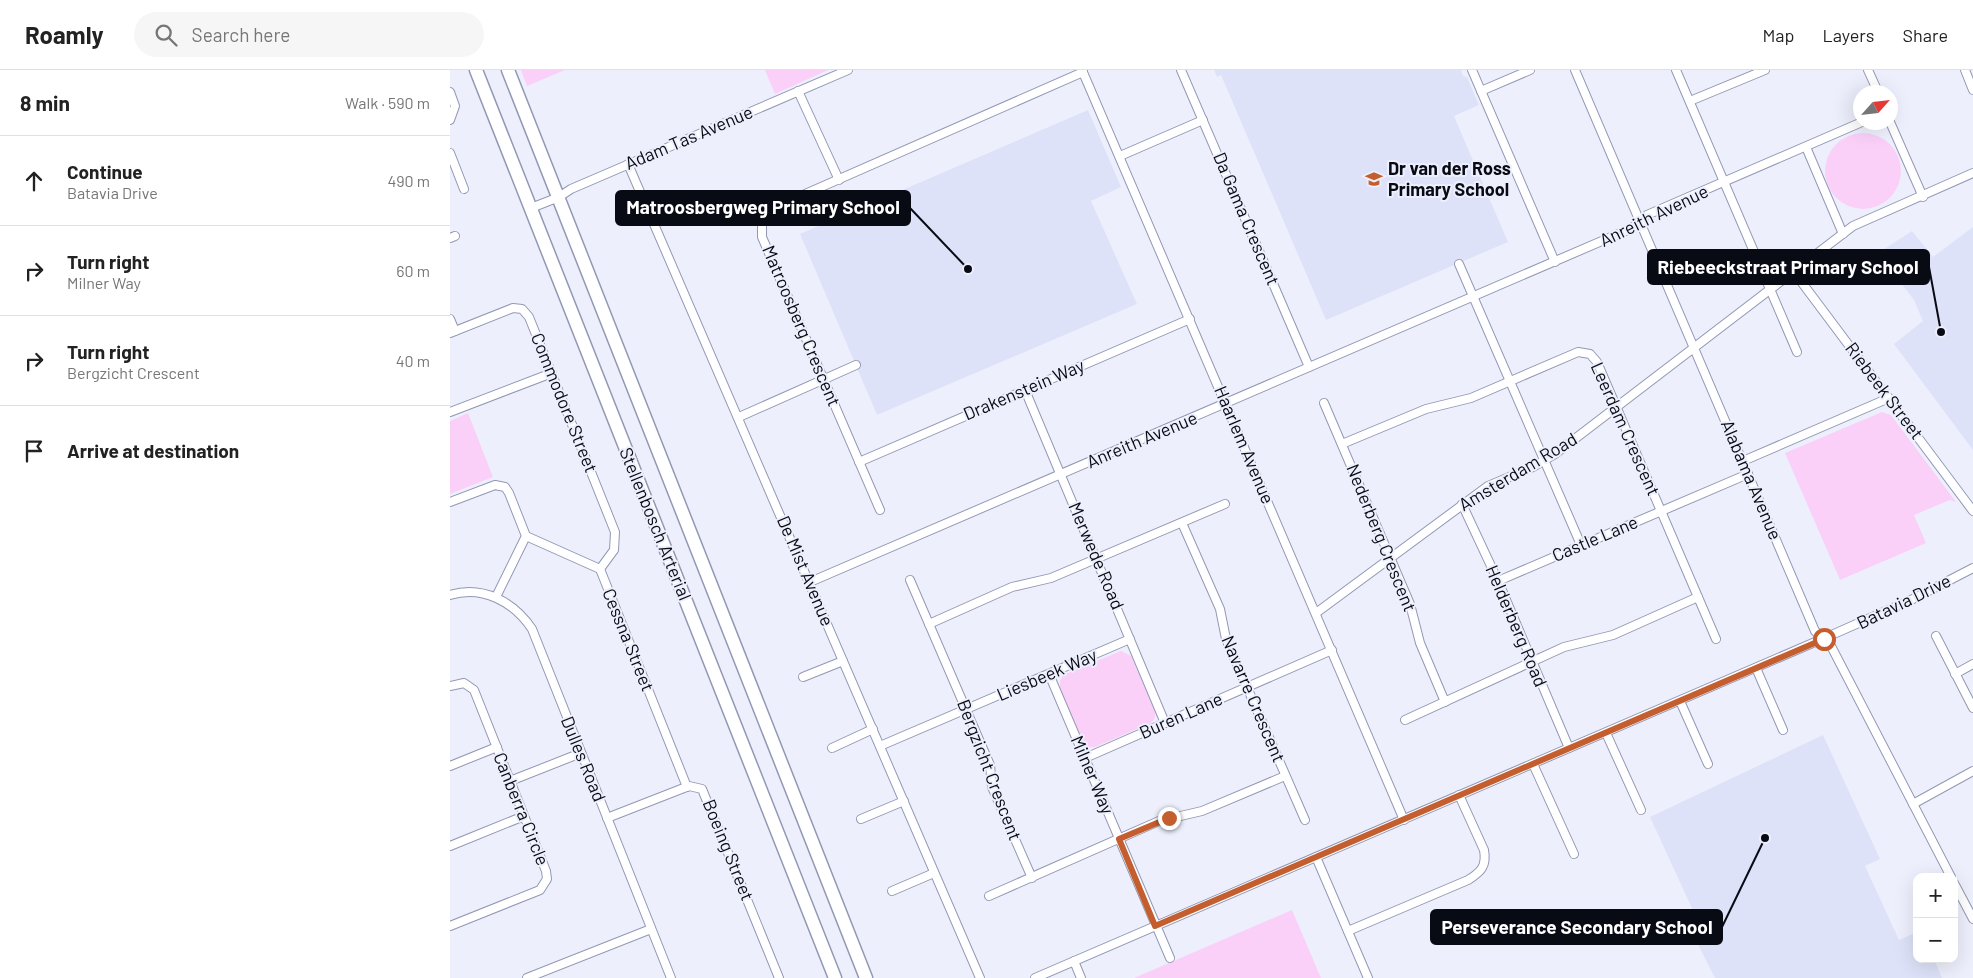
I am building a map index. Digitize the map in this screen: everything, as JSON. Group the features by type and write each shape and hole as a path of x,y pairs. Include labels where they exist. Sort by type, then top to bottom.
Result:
{"main road":[{"name":"Stellenbosch Arterial","path":"476,70 834,978"},
{"name":"Stellenbosch Arterial","path":"508,70 866,978"}],"street":[{"name":"Adam Tas Avenue","path":"531,208 558,197 570,189 848,70"},
{"name":"Da Gama Crescent","path":"1182,70 1310,367"},
{"path":"1472,70 1554,262"},
{"path":"1481,91 1530,70"},
{"name":"Alabama Avenue","path":"1574,70 1815,631 1831,646 1949,873"},
{"path":"1676,70 1797,352"},
{"path":"1690,101 1765,70"},
{"path":"1868,70 1875,85"},
{"path":"1965,70 1973,90"},
{"name":"Haarlem Avenue","path":"1083,71 1404,820"},
{"name":"Matroosberg Crescent","path":"880,510 762,236 762,218 771,209 1083,71"},
{"path":"798,91 839,180"},
{"path":"450,92 454,106 450,120"},
{"path":"1120,156 1203,120"},
{"name":"Anreith Avenue","path":"810,582 1632,228 1647,215 1853,126"},
{"path":"1894,130 1923,197"},
{"path":"1806,147 1843,234"},
{"path":"450,154 464,189"},
{"name":"De Mist Avenue","path":"628,164 980,978"},
{"name":"Amsterdam Road","path":"1316,613 1488,486 1544,461 1862,220 1923,197 1973,172"},
{"path":"1459,264 1581,545"},
{"name":"Riebeek Street","path":"1794,272 1973,510"},
{"name":"Commodore Street","path":"452,332 509,309 522,309 529,317 615,532 614,550 600,569"},
{"path":"450,319 452,332"},
{"name":"Drakenstein Way","path":"859,462 1190,319"},
{"name":"Leerdam Crescent","path":"1342,444 1426,409 1461,402 1578,352 1587,353 1596,359 1716,639"},
{"path":"739,417 856,365"},
{"path":"450,412 552,373"},
{"name":"Merwede Road","path":"1025,390 1165,723"},
{"path":"1743,462 1889,398"},
{"name":"Nederberg Crescent","path":"1324,403 1414,613 1420,643 1446,702"},
{"name":"Castle Lane","path":"1498,581 1748,474"},
{"path":"450,502 491,486 502,485 509,493 526,536 496,597"},
{"path":"929,624 1012,587 1051,578 1225,504"},
{"name":"Helderberg Road","path":"1462,504 1498,581 1569,748"},
{"name":"Navarre Crescent","path":"1182,523 1220,609 1226,639 1305,820"},
{"name":"Cessna Street","path":"526,536 600,569 687,787"},
{"name":"Batavia Drive","path":"1035,978 1824,639 1914,599 1973,568"},
{"name":"Bergzicht Crescent","path":"910,580 990,765 990,779 995,794 1032,878"},
{"name":"Dulles Road","path":"450,594 475,592 496,597 520,613 532,629 670,978"},
{"path":"1405,720 1532,662 1580,642 1613,635 1698,597"},
{"path":"1936,636 1973,708"},
{"name":"Liesbeek Way","path":"880,746 1130,639"},
{"name":"Buren Lane","path":"1085,758 1332,650"},
{"path":"803,677 843,661"},
{"path":"1955,674 1973,664"},
{"path":"1756,668 1783,730"},
{"name":"Milner Way","path":"1049,674 1170,958"},
{"name":"Canberra Circle","path":"450,686 461,682 472,687 547,875 544,887 450,926"},
{"path":"1680,701 1708,764"},
{"path":"832,748 873,729"},
{"path":"1606,733 1641,810"},
{"path":"450,766 497,747"},
{"path":"510,781 581,753"},
{"path":"1533,764 1574,854"},
{"path":"1913,804 1973,771"},
{"path":"989,896 1169,818 1202,811 1285,776"},
{"name":"Boeing Street","path":"607,818 687,787 700,787 706,795 779,978"},
{"path":"1348,931 1468,880 1484,868 1486,859 1484,850 1460,795"},
{"path":"861,819 904,801"},
{"path":"450,846 524,816"},
{"path":"1316,857 1368,978"},
{"path":"892,891 934,873"},
{"path":"1958,891 1973,919"},
{"path":"527,978 651,929"},
{"path":"1074,961 1081,978"}],"shaded area":[{"path":"521,70 565,70 527,86"},
{"path":"765,70 828,70 775,94"},
{"name":"Dr van der Ross Primary School","path":"1214,70 1461,70 1463,76 1467,77 1479,105 1454,116 1508,242 1326,320 1221,75 1217,77"},
{"path":"1088,110 1121,187 1091,201 1137,304 877,415 800,234"},
{"path":"1863,133 1878,136 1890,144 1898,156 1901,171 1898,186 1890,198 1878,206 1863,209 1848,206 1836,198 1828,186 1825,171 1828,156 1836,144 1848,136"},
{"path":"1973,227 1973,450 1894,344 1923,321 1914,300 1878,253 1912,231 1933,257"},
{"path":"1882,412 1891,415 1956,502 1950,500 1914,515 1926,543 1840,580 1785,453"},
{"path":"468,413 493,477 450,494 450,421"},
{"path":"1121,651 1131,656 1155,711 1155,718 1151,723 1095,747 1089,747 1082,740 1060,689 1060,681 1063,675"},
{"path":"1823,735 1880,859 1865,866 1899,940 1913,934 1913,963 1936,963 1942,978 1715,978 1693,935 1701,928 1650,817"},
{"path":"1292,910 1321,978 1134,978"}],"place":[{"name":"Dr van der Ross Primary School","path":"1374,179"},
{"name":"Matroosbergweg Primary School","path":"968,269"},
{"name":"Riebeeckstraat Primary School","path":"1941,332"},
{"name":"Perseverance Secondary School","path":"1765,838"}],"route":[{"path":"1169,818 1119,839 1155,926 1824,639"}]}
